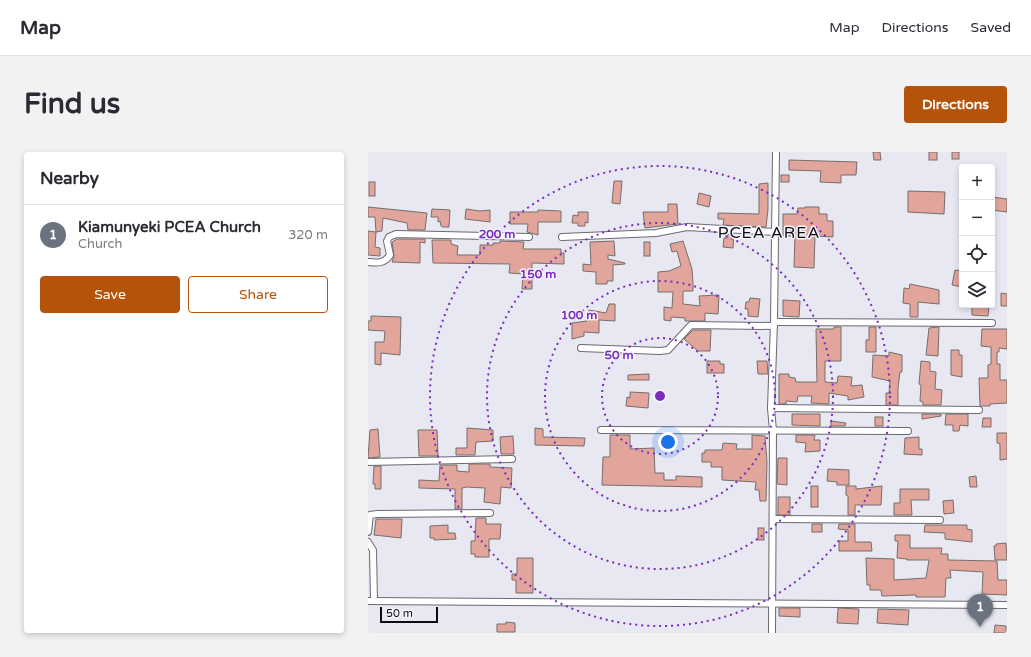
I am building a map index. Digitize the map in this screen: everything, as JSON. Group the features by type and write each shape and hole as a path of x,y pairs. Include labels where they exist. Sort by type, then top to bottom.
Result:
{"street":[{"path":"772,633 773,431 771,408 776,232 776,152"},
{"path":"562,237 656,233 687,226 776,232"},
{"path":"368,262 379,263 386,260 390,255 387,241 389,237 396,234 529,237"},
{"path":"581,348 668,350 691,325 992,323"},
{"path":"771,408 979,410"},
{"path":"601,430 908,431"},
{"path":"368,462 512,459"},
{"path":"368,532 370,515 490,513"},
{"path":"773,519 940,520"},
{"path":"368,542 373,550 371,601 1007,605"}],"building":[{"path":"873,152 880,152 881,160 874,160"},
{"path":"929,152 937,152 937,160 929,160"},
{"path":"952,152 959,152 959,159 952,159"},
{"path":"789,160 857,162 856,175 841,175 841,183 820,182 821,171 789,170"},
{"path":"781,175 789,175 789,182 781,182"},
{"path":"614,181 622,181 620,204 612,203"},
{"path":"369,182 375,182 375,196 369,196"},
{"path":"768,183 766,227 723,225 724,219 718,219 718,213 759,214 759,184"},
{"path":"908,191 945,192 944,214 908,212"},
{"path":"699,193 711,196 709,207 697,204"},
{"path":"995,197 1007,199 1007,212 995,210"},
{"path":"668,204 677,204 678,224 645,228 643,212 668,212"},
{"path":"368,207 427,213 425,230 408,230 407,223 383,218 382,231 376,232 375,217 368,217"},
{"path":"819,207 819,214 827,214 827,221 833,221 833,237 815,236 814,268 794,267 795,236 783,236 783,214 797,214 798,208"},
{"path":"432,209 450,210 449,227 441,226 440,221 438,222 438,217 431,217"},
{"path":"466,209 480,211 490,210 490,222 465,219"},
{"path":"538,210 561,211 561,222 538,222 538,235 527,232 528,224 510,224 510,212 538,212"},
{"path":"578,212 588,212 588,223 585,222 585,226 578,226 578,223 572,223 573,215 578,216"},
{"path":"368,231 376,232 375,247 380,248 380,256 368,255"},
{"path":"728,234 734,234 733,248 723,247 724,238 727,238"},
{"path":"397,239 425,239 425,243 420,242 420,263 392,262 394,256 392,242"},
{"path":"432,240 451,240 451,244 458,246 457,255 480,255 480,245 493,245 493,243 500,243 500,241 524,242 523,249 561,249 561,253 564,253 564,264 532,263 532,289 522,289 523,274 509,273 510,264 433,263"},
{"path":"614,241 615,256 608,255 608,259 625,264 613,265 613,281 607,281 607,284 596,284 596,272 583,271 583,264 591,265 590,242"},
{"path":"683,241 692,269 693,291 683,291 683,304 700,306 699,296 719,295 718,314 705,313 705,321 685,321 685,318 671,317 671,321 664,320 664,307 672,308 673,292 658,292 658,272 669,271 681,266 677,251 672,252 670,244"},
{"path":"644,242 650,242 650,256 644,256"},
{"path":"955,270 959,271 959,286 952,285"},
{"path":"910,284 939,290 939,304 918,302 918,317 910,317 910,304 903,303 904,288 909,289"},
{"path":"1001,293 1007,294 1007,306 1001,306"},
{"path":"750,298 760,299 758,317 748,316 748,309 745,309 746,302 749,302"},
{"path":"783,300 800,301 799,317 783,316"},
{"path":"609,304 615,304 615,321 599,320 599,333 584,332 584,336 572,339 572,323 587,321 589,310 606,313"},
{"path":"972,308 989,308 988,316 972,315"},
{"path":"371,316 401,317 400,355 381,353 381,365 375,364 375,342 384,342 385,331 368,330 368,321 371,321"},
{"path":"834,327 841,327 841,361 825,361 825,382 837,383 838,376 852,377 851,386 862,385 864,397 848,400 848,396 829,393 829,404 811,403 812,396 798,396 797,402 786,401 786,404 779,404 779,374 789,374 789,377 795,378 796,382 817,382 816,329 834,329"},
{"path":"869,327 876,327 876,352 866,352 866,340 869,340"},
{"path":"939,327 938,356 926,355 929,328"},
{"path":"982,329 1007,329 1007,349 999,348 999,352 997,352 997,364 1000,364 1000,380 1007,380 1007,403 980,406 979,378 988,378 988,365 991,364 991,347 981,346"},
{"path":"693,330 711,330 710,351 698,351 684,339"},
{"path":"951,350 959,350 959,355 962,355 962,377 951,375"},
{"path":"889,352 902,355 902,372 900,372 898,388 898,405 886,405 886,393 889,393 890,381 872,377 873,355 889,356"},
{"path":"707,361 720,361 720,364 724,364 724,373 707,373"},
{"path":"757,361 767,361 768,374 758,374"},
{"path":"921,361 930,362 930,371 936,372 935,389 942,390 941,405 923,405 923,402 920,401 921,385 919,384"},
{"path":"649,374 649,380 628,380 628,375"},
{"path":"630,392 649,393 648,408 626,406 627,397 630,398"},
{"path":"792,414 820,414 820,426 792,425"},
{"path":"922,414 941,414 941,416 922,419"},
{"path":"946,414 968,414 968,426 960,425 959,431 953,431 953,425 945,425"},
{"path":"875,417 883,417 883,426 875,426"},
{"path":"983,418 991,418 991,427 982,427"},
{"path":"831,421 846,423 845,426 831,426"},
{"path":"467,428 493,430 493,441 476,442 475,455 456,455 456,448 467,448"},
{"path":"535,428 543,429 543,437 585,438 584,446 535,445"},
{"path":"378,429 380,457 368,458 370,430"},
{"path":"418,430 437,430 438,456 419,456"},
{"path":"997,433 1007,433 1007,459 1000,460 1000,445 997,443"},
{"path":"610,435 630,435 630,449 654,448 655,473 664,473 664,480 676,480 676,476 702,477 702,487 602,485 603,457 610,457"},
{"path":"752,435 765,436 767,462 766,501 760,501 759,490 755,490 756,482 722,480 722,467 711,467 711,462 702,462 702,453 705,453 705,450 722,450 723,443 737,444 736,449 752,449"},
{"path":"796,435 815,435 814,440 820,440 820,451 805,452 806,443 796,442"},
{"path":"513,436 514,454 501,454 500,437"},
{"path":"919,437 919,449 922,449 922,455 904,454 905,438"},
{"path":"778,458 787,458 787,485 777,484"},
{"path":"469,464 490,464 490,467 512,468 511,488 501,487 500,504 484,502 485,488 467,487 462,488 462,509 455,509 455,489 419,488 419,480 439,481 440,465 457,465 457,471 469,472"},
{"path":"374,466 381,466 381,489 375,489 375,484 373,484"},
{"path":"828,469 849,470 849,485 837,485 837,482 827,481"},
{"path":"976,476 977,487 970,487 969,477"},
{"path":"811,486 818,486 818,507 811,507"},
{"path":"846,486 856,486 856,489 882,486 881,505 855,505 855,515 848,515 848,496 846,495"},
{"path":"900,489 929,489 929,500 911,500 912,515 894,515 894,503 900,503"},
{"path":"778,497 790,497 790,515 778,515"},
{"path":"953,500 954,513 944,514 943,501"},
{"path":"476,518 486,518 486,524 501,524 500,539 489,539 489,557 475,557 475,554 471,554 471,541 475,541"},
{"path":"376,519 402,519 401,538 374,535"},
{"path":"812,524 822,524 822,532 812,532"},
{"path":"839,524 855,524 855,542 871,542 872,551 839,551 839,541 848,541 848,530 838,529"},
{"path":"448,525 448,533 455,533 456,539 434,540 434,538 430,538 430,526"},
{"path":"925,525 967,525 967,529 972,530 972,542 945,539 945,533 924,532"},
{"path":"758,528 764,528 764,540 758,540"},
{"path":"895,535 910,535 910,548 942,548 941,554 948,554 948,560 997,561 998,580 1007,580 1007,595 982,594 983,572 950,570 951,578 946,578 945,597 916,597 916,595 882,596 881,590 870,590 870,585 867,585 866,558 894,559 894,580 926,578 929,560 907,560 897,558 898,541 895,541"},
{"path":"1006,543 1007,560 995,560 994,546 996,546 996,544"},
{"path":"517,558 533,558 533,593 516,593 516,580 512,580 512,574 517,574"},
{"path":"779,608 800,608 800,617 779,616"},
{"path":"838,608 859,609 858,624 837,623"},
{"path":"878,609 909,610 908,625 877,623"},
{"path":"506,622 515,623 515,632 497,632 497,624 506,624"},
{"path":"995,625 1006,626 1006,633 994,633"}],"place":[{"name":"Kiamunyeki PCEA Church","path":"980,627"}],"district":[{"name":"PCEA AREA","path":"769,233"}]}
